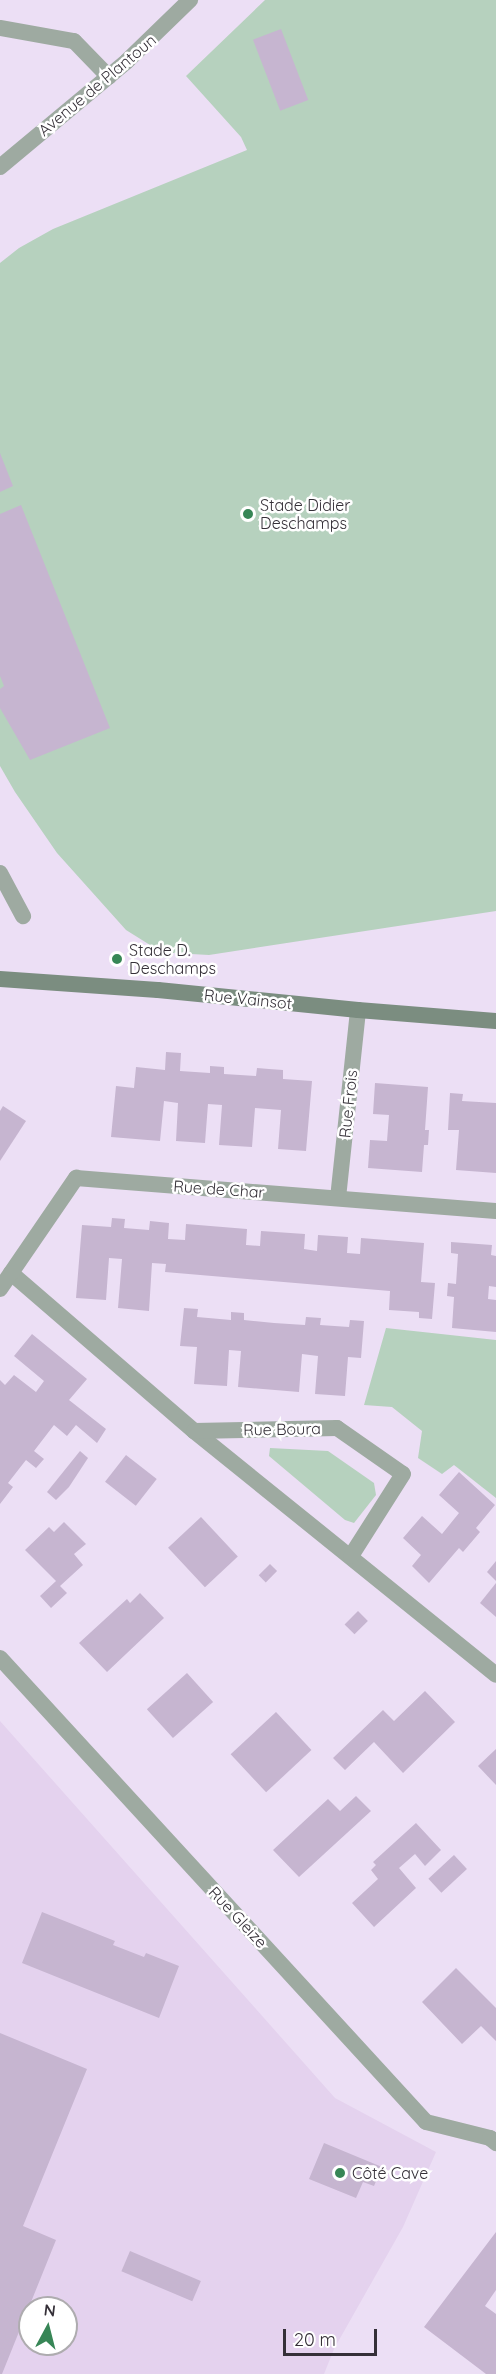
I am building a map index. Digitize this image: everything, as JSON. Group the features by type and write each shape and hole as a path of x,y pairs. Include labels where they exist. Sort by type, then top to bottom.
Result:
{"main road":[{"name":"Rue Vainsot","path":"0,979 158,990 496,1021"}],"street":[{"name":"Avenue de Plantoun","path":"0,167 109,77 190,0"},
{"path":"0,28 74,41 109,77"},
{"path":"0,873 23,916"},
{"name":"Rue Frois","path":"338,1198 358,1010"},
{"name":"Rue de Char","path":"0,1289 76,1178 496,1211"},
{"name":"Rue Boura","path":"11,1273 194,1431 496,1675"},
{"name":"Rue Boura","path":"194,1431 337,1428 403,1474 351,1556"},
{"name":"Rue Gleize","path":"0,1658 426,2122 494,2137"}],"shaded area":[{"path":"0,1721 335,2098 436,2152 403,2227 334,2349 324,2374 0,2374"}],"green space":[{"name":"Stade Didier Deschamps","path":"265,0 496,0 496,911 209,955 173,953 150,945 126,930 57,853 0,766 0,263 19,248 53,229 247,150 241,137 186,76"},
{"path":"386,1328 496,1340 496,1498 454,1465 442,1474 418,1458 422,1431 392,1407 364,1405"},
{"path":"270,1448 328,1451 374,1483 376,1495 354,1523 345,1520 269,1456"}],"building":[{"path":"281,29 308,100 280,111 253,40"},
{"path":"0,453 13,486 0,492"},
{"path":"21,505 110,728 30,760 0,708 0,689 4,686 0,676 0,514"},
{"path":"166,1052 181,1053 180,1071 210,1073 210,1066 224,1067 224,1074 256,1076 257,1068 283,1070 283,1079 312,1081 306,1151 278,1149 281,1110 255,1108 252,1147 219,1145 222,1105 208,1104 205,1143 176,1141 178,1103 164,1101 160,1141 111,1137 116,1086 134,1088 136,1067 165,1070"},
{"path":"375,1083 428,1087 425,1130 429,1130 428,1145 424,1145 422,1172 368,1168 370,1140 387,1141 389,1115 373,1114"},
{"path":"450,1093 463,1094 462,1101 496,1103 496,1173 456,1170 459,1130 448,1130"},
{"path":"3,1106 26,1121 0,1161 0,1111"},
{"path":"112,1218 125,1219 124,1228 149,1230 150,1221 169,1223 168,1239 185,1240 186,1224 247,1229 246,1245 260,1246 261,1231 305,1234 304,1249 317,1251 318,1235 348,1237 347,1253 360,1254 361,1238 424,1243 421,1282 435,1283 432,1319 419,1318 419,1312 389,1310 390,1291 165,1272 166,1264 152,1263 149,1311 118,1308 122,1259 109,1258 106,1300 76,1298 82,1225 111,1227"},
{"path":"451,1242 492,1245 491,1255 496,1256 496,1287 489,1286 488,1299 496,1300 496,1332 452,1328 454,1297 447,1296 448,1283 456,1284 458,1254 451,1253"},
{"path":"184,1308 198,1309 197,1317 231,1320 231,1312 244,1313 244,1320 274,1323 305,1325 306,1317 321,1318 320,1325 349,1327 350,1320 364,1321 361,1358 348,1357 345,1396 315,1394 318,1356 302,1354 299,1392 238,1387 241,1351 229,1350 227,1386 194,1384 197,1347 180,1346"},
{"path":"32,1334 87,1379 69,1400 106,1429 97,1443 76,1425 67,1436 54,1425 34,1451 44,1459 36,1468 26,1460 8,1483 13,1487 0,1504 0,1380 5,1385 14,1375 36,1392 44,1381 14,1356"},
{"path":"80,1451 88,1458 69,1487 56,1500 47,1492"},
{"path":"126,1455 157,1479 136,1506 105,1482"},
{"path":"459,1472 495,1505 476,1528 480,1532 463,1552 459,1548 429,1583 412,1566 421,1555 403,1538 422,1516 442,1534 459,1513 439,1495"},
{"path":"201,1517 238,1556 205,1587 168,1548"},
{"path":"64,1522 86,1544 74,1554 83,1565 60,1586 67,1593 51,1608 40,1596 56,1581 25,1550 49,1527 54,1532"},
{"path":"496,1561 496,1581 487,1572"},
{"path":"270,1564 277,1571 266,1582 259,1575"},
{"path":"496,1583 496,1617 480,1603"},
{"path":"140,1593 164,1618 107,1672 79,1643 127,1599 130,1603"},
{"path":"358,1611 368,1621 354,1634 345,1624"},
{"path":"187,1673 213,1702 173,1738 147,1709"},
{"path":"425,1691 455,1722 403,1773 374,1742 345,1770 333,1758 383,1710 394,1721"},
{"path":"276,1712 311,1750 266,1792 231,1754"},
{"path":"496,1749 496,1785 478,1766"},
{"path":"356,1796 371,1811 299,1877 273,1850 328,1799 340,1811"},
{"path":"416,1823 441,1850 425,1866 415,1854 399,1868 416,1888 374,1927 352,1903 378,1879 371,1870 376,1865 373,1862"},
{"path":"454,1855 467,1869 441,1893 428,1879"},
{"path":"42,1912 115,1941 113,1945 144,1957 146,1953 179,1966 159,2018 22,1963"},
{"path":"456,1968 496,2008 496,2041 481,2026 462,2044 422,2002"},
{"path":"0,2033 87,2069 23,2226 56,2240 33,2296 18,2296 18,2334 2,2374 0,2374"},
{"path":"324,2143 382,2167 374,2186 363,2182 356,2198 309,2179"},
{"path":"496,2232 496,2290 485,2306 496,2314 496,2374 486,2374 424,2327"},
{"path":"130,2251 201,2281 192,2301 121,2271"}],"place":[{"name":"Stade Didier Deschamps","path":"248,514"},
{"name":"Stade D. Deschamps","path":"117,959"},
{"name":"Côté Cave","path":"340,2173"}]}
